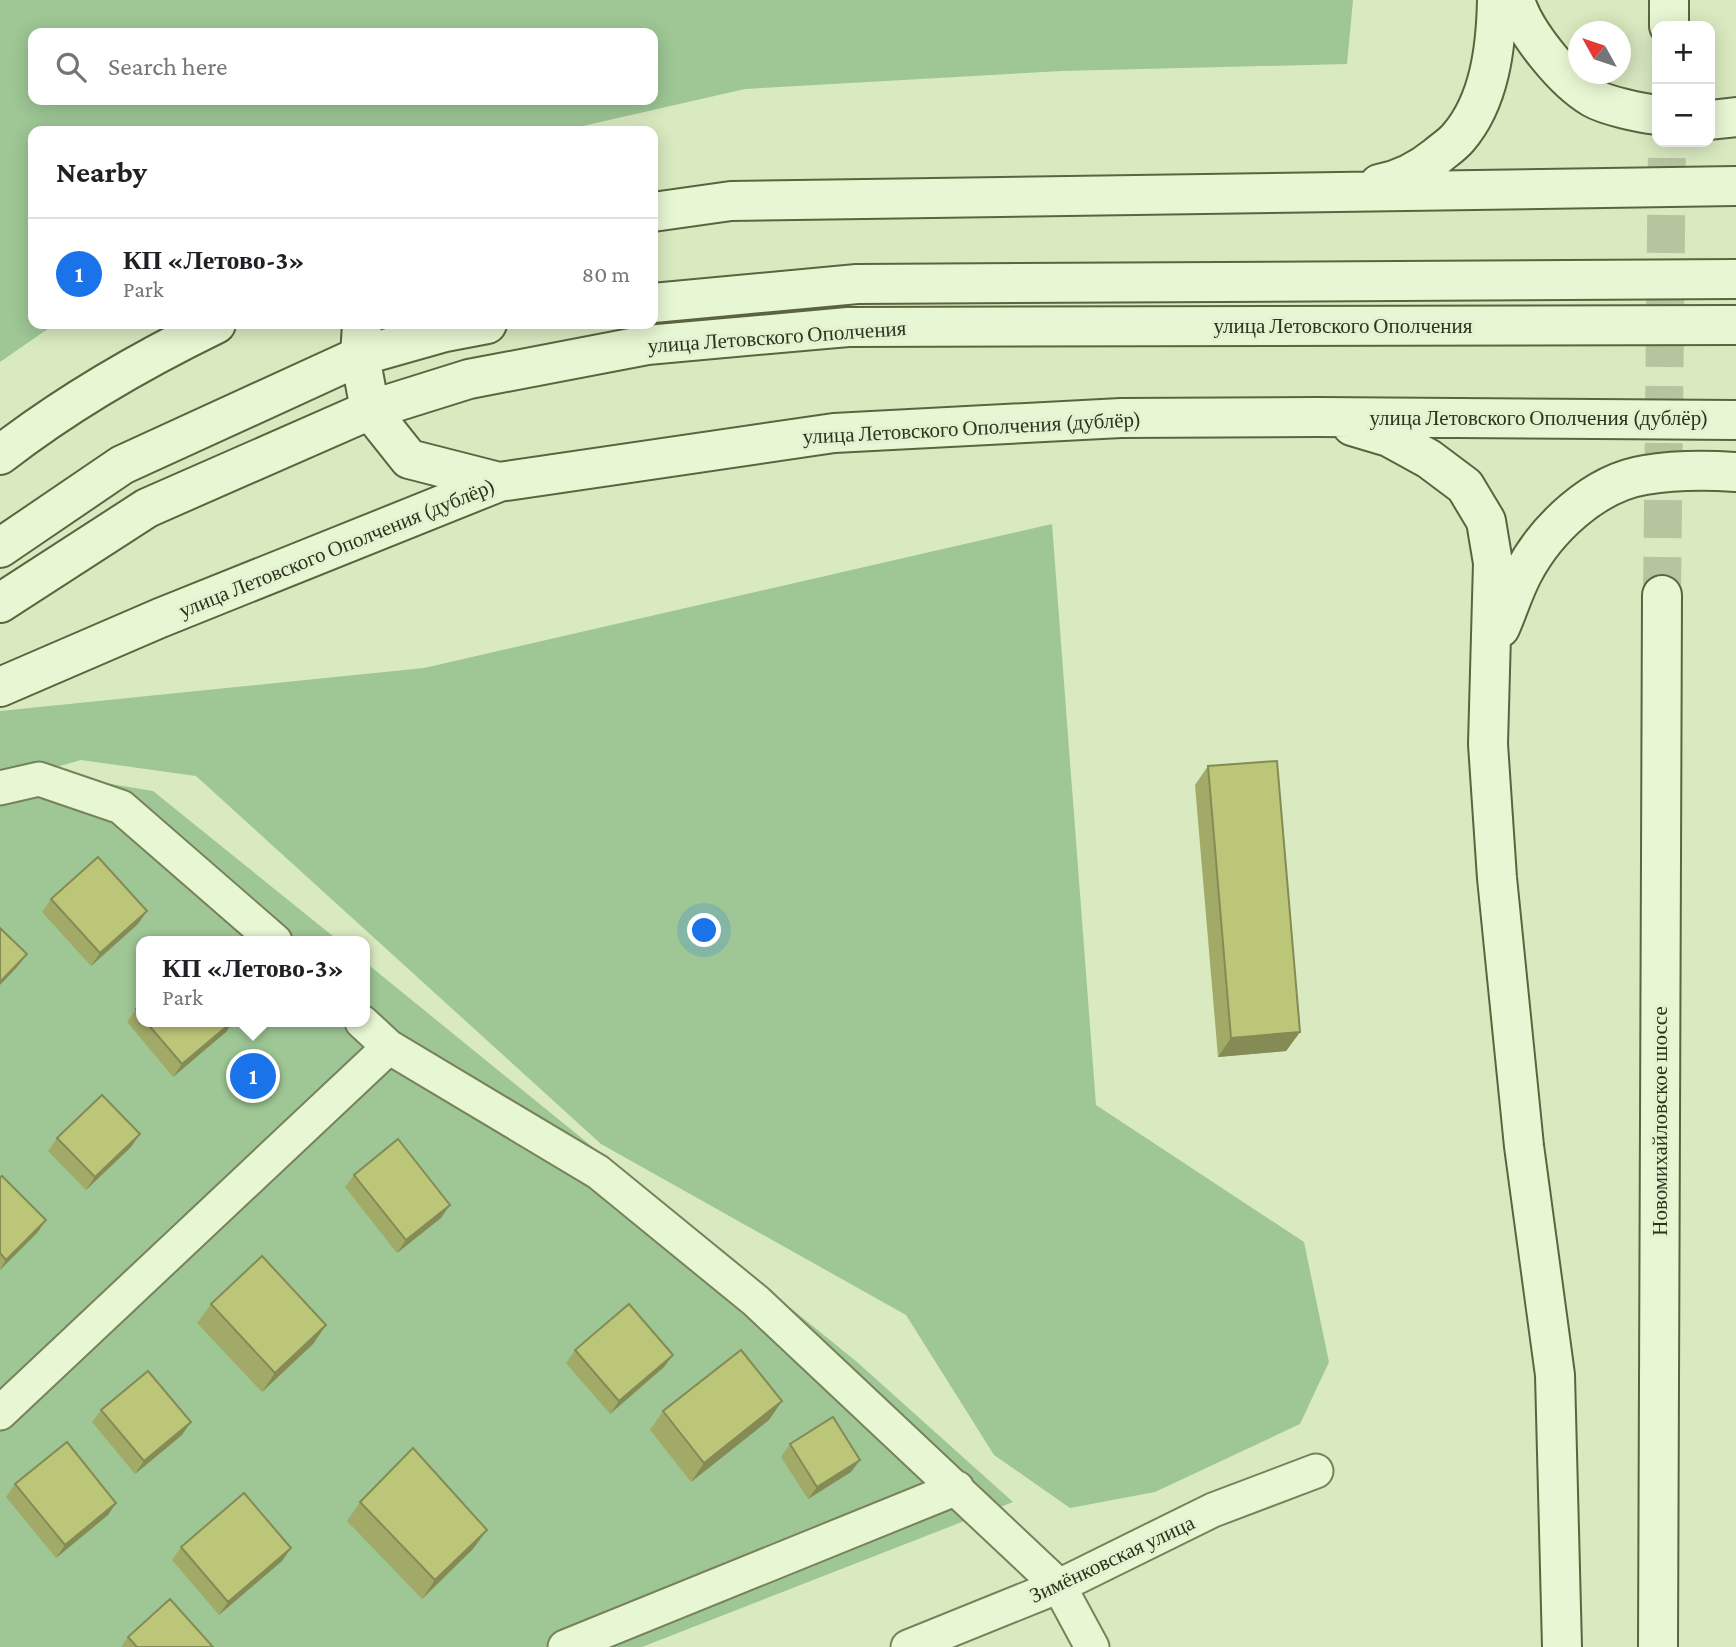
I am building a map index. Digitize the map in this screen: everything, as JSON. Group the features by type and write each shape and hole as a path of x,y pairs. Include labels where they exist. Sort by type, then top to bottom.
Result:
{"street":[{"path":"1342,192 1391,182 1427,164 1457,139 1478,110 1488,79 1497,21 1497,0"},
{"path":"1515,0 1519,14 1553,64 1594,98 1652,115"},
{"path":"1669,0 1669,21"},
{"path":"1715,119 1736,117"},
{"path":"658,211 731,201 1736,186"},
{"name":"улица Летовского Ополчения","path":"658,303 857,284 1736,279"},
{"name":"улица Летовского Ополчения","path":"0,603 148,508 370,410 469,379 647,345 848,327 1736,325"},
{"path":"0,455 39,425 149,356 206,329"},
{"path":"0,548 122,465 361,340 461,329"},
{"path":"361,340 370,410 409,459 499,482"},
{"path":"1320,417 1389,437 1429,459 1465,486 1486,521 1493,563 1488,744 1497,878 1524,1146 1555,1375 1562,1647"},
{"name":"улица Летовского Ополчения (дублёр)","path":"0,688 160,618 499,482 834,433 1121,418 1736,420"},
{"path":"1492,648 1523,573 1555,526 1595,493 1642,475 1696,470 1736,472"},
{"name":"Новомихайловское шоссе","path":"1658,1647 1662,595"},
{"path":"0,788 39,779 121,807 269,936"},
{"path":"367,1027 389,1047 598,1172 756,1301 1059,1586 1091,1647"},
{"path":"0,1413 389,1047"},
{"name":"Зимёнковская улица","path":"908,1647 1059,1586 1213,1510 1316,1471"},
{"path":"565,1647 957,1488"}],"green space":[{"path":"0,0 1353,0 1347,64 1062,71 745,89 583,126 28,126 28,329 48,329 0,362"},
{"path":"1052,524 1096,1105 1304,1242 1329,1362 1300,1424 1155,1492 1070,1508 994,1455 906,1315 601,1144 196,776 81,760 39,772 153,791 333,936 136,936 136,1027 370,1027 370,966 857,1362 1013,1502 642,1647 0,1647 0,711 424,668"}],"building":[{"path":"1277,761 1300,1032 1231,1038 1208,766"},
{"path":"98,857 147,911 100,953 51,899"},
{"path":"0,928 27,954 0,982"},
{"path":"150,1027 226,1027 182,1064"},
{"path":"102,1095 140,1134 95,1177 57,1138"},
{"path":"398,1139 450,1205 406,1240 354,1175"},
{"path":"2,1176 46,1220 6,1260 0,1253"},
{"path":"262,1256 326,1325 275,1373 211,1304"},
{"path":"629,1304 673,1355 619,1401 575,1350"},
{"path":"741,1350 782,1401 704,1463 663,1411"},
{"path":"148,1371 191,1422 144,1461 101,1410"},
{"path":"833,1417 860,1460 817,1487 790,1444"},
{"path":"67,1442 116,1503 65,1545 15,1484"},
{"path":"413,1448 487,1530 435,1580 360,1502"},
{"path":"244,1493 291,1548 228,1602 181,1547"},
{"path":"170,1599 213,1647 137,1647 128,1637"}],"tunnel":[{"path":"1662,595 1667,147"}],"place":[{"name":"КП «Летово-3»","path":"253,1076"}]}
